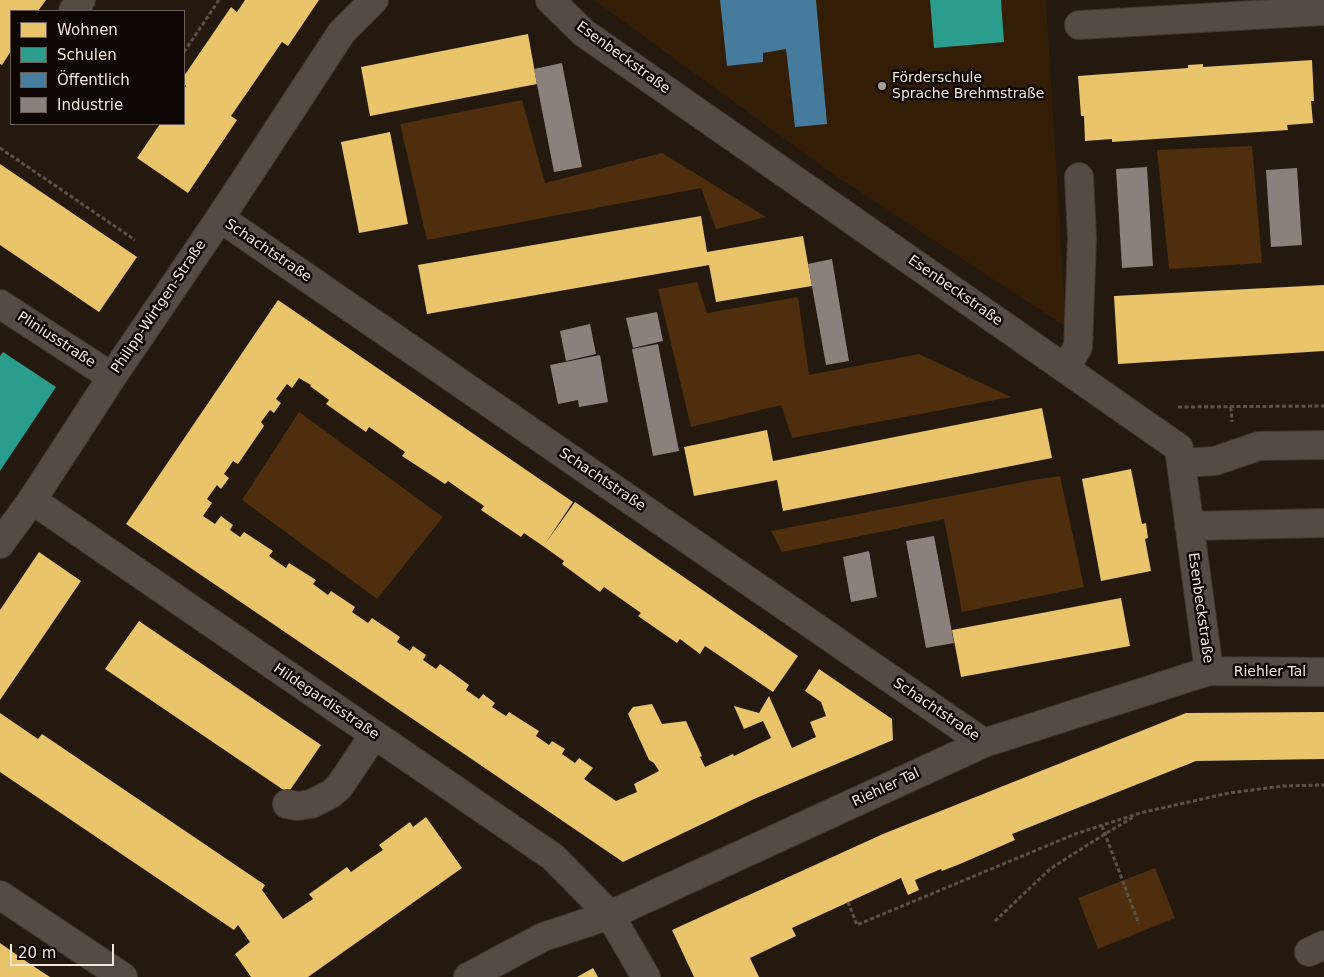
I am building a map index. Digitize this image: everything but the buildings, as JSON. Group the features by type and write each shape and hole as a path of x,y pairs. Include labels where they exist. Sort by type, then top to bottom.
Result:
{"street":[{"name":"Philipp-Wirtgen-Straße","path":"0,544 32,500 342,32 374,0"},
{"name":"Esenbeckstraße","path":"550,0 584,32 1179,448 1209,671"},
{"path":"1079,25 1324,11"},
{"path":"1065,368 1078,348 1082,238 1079,177"},
{"name":"Schachtstraße","path":"220,218 984,742"},
{"name":"Pliniusstraße","path":"0,304 112,377"},
{"path":"1181,463 1215,460 1259,446 1324,445"},
{"name":"Hildegardisstraße","path":"32,500 553,857 610,915 646,977"},
{"path":"1189,526 1324,523"},
{"name":"Riehler Tal","path":"468,977 542,937 610,915 984,742 1209,671 1324,672"},
{"path":"287,804 297,806 311,804 331,794 339,787 374,735"},
{"path":"0,895 123,977"}],"path":[{"path":"185,51 219,0"},
{"path":"0,148 135,240"},
{"path":"1155,431 1169,408 1324,406"},
{"path":"848,902 857,925 1075,834 1140,813 1229,793 1283,786 1324,785"},
{"path":"995,921 1050,869 1140,813"},
{"path":"1102,826 1139,924"}],"shaded area":[{"name":"Förderschule Sprache Brehmstraße","path":"594,0 1046,0 1066,327 830,172"},
{"path":"522,100 545,183 662,153 766,217 716,229 701,188 427,240 400,124"},
{"path":"1252,146 1262,263 1169,269 1157,150"},
{"path":"697,282 707,313 798,297 809,375 919,354 1011,397 792,438 781,405 691,427 658,289"},
{"path":"299,412 443,517 377,599 242,500"},
{"path":"1060,476 1084,587 962,612 944,519 782,552 771,531 1033,480"},
{"path":"1155,868 1175,918 1098,949 1078,898"}],"place":[{"name":"Förderschule Sprache Brehmstraße","path":"882,86"}]}
